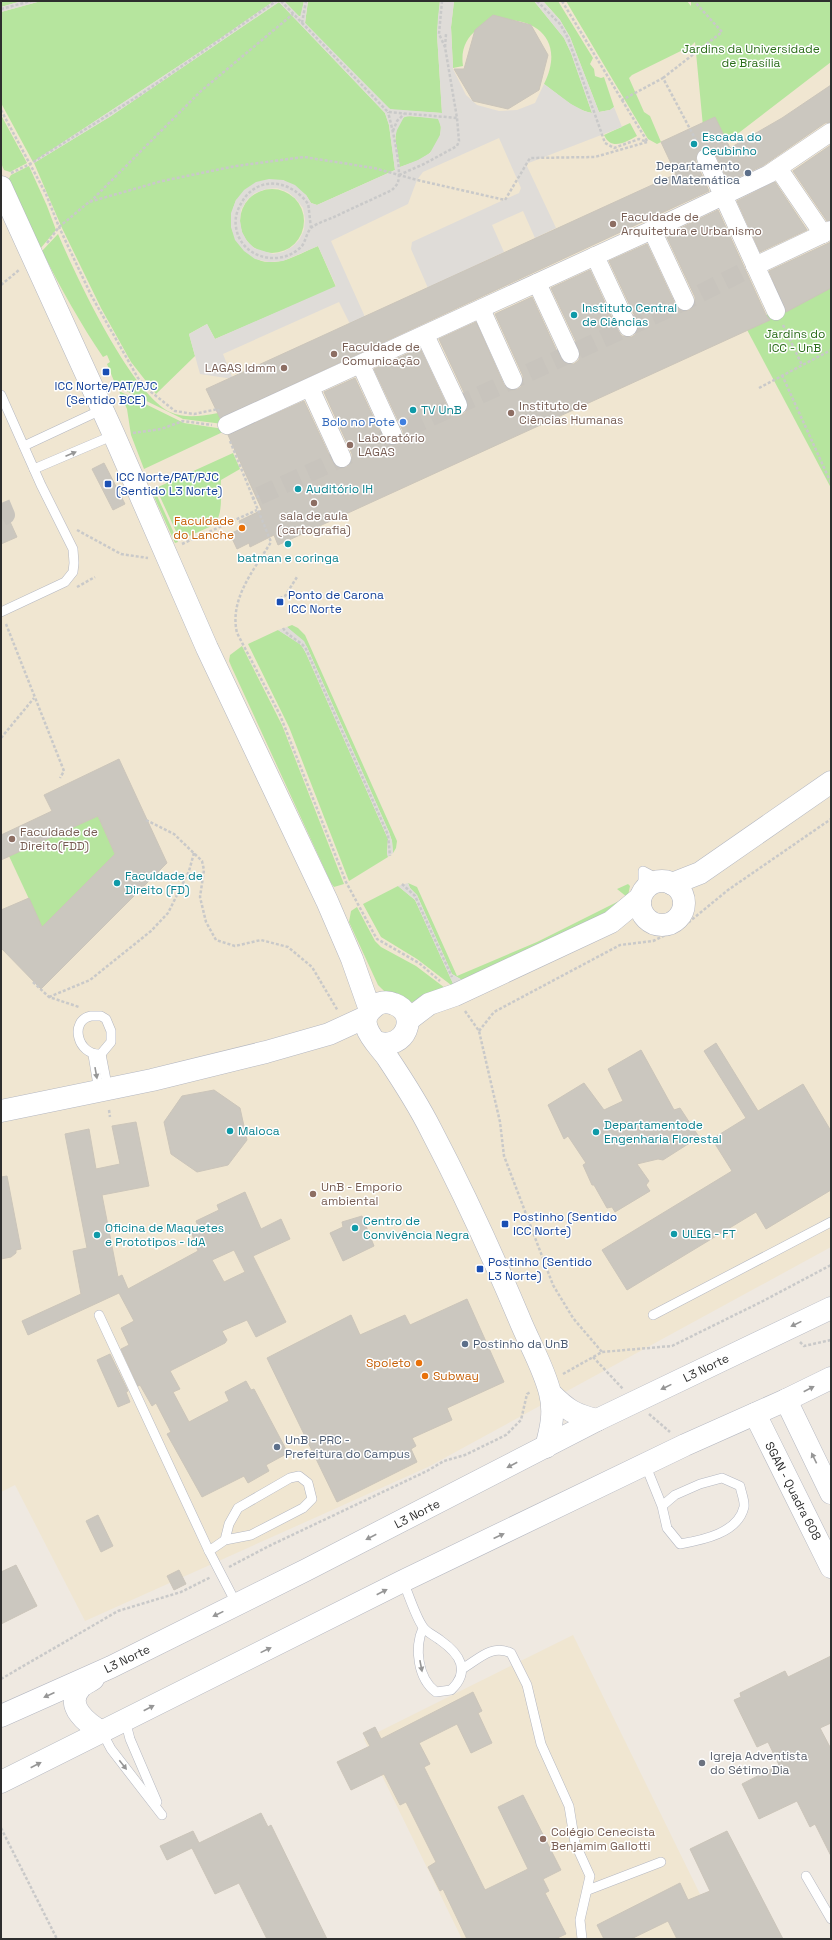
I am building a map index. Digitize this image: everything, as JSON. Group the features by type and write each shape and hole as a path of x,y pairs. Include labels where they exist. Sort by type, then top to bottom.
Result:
{"street":[{"path":"226,426 652,230 769,174 831,132"},
{"path":"706,158 776,310"},
{"path":"756,266 827,232 778,168"},
{"path":"4,181 101,410 114,436 207,648 327,901 352,959 374,1024 453,1172 504,1283 549,1389 565,1408 579,1416 597,1420"},
{"path":"652,230 685,301"},
{"path":"595,256 628,327"},
{"path":"537,283 570,354"},
{"path":"481,309 513,380"},
{"path":"425,335 458,405"},
{"path":"361,365 393,435"},
{"path":"310,388 342,458"},
{"path":"1,1111 105,1097 251,1056 374,1024 454,995 611,922 642,902 652,883 667,882 700,873 831,782"},
{"path":"642,902 656,925 670,924 680,915 684,903 700,873"},
{"path":"667,882 680,890 684,903"},
{"name":"L3 Norte","path":"1,1716 110,1667 237,1605 597,1420 831,1308"},
{"path":"1,1782 403,1581 645,1464 831,1378"},
{"path":"546,1447 552,1426 549,1389"},
{"path":"786,1400 831,1493"},
{"name":"SGAN - Quadra 608","path":"754,1414 831,1567"},
{"path":"102,1732 89,1724 79,1714 76,1707 76,1694 80,1687 110,1667"}],"lane":[{"path":"1,395 5,414 24,446 73,549 73,572 65,582 54,589 1,612"},
{"path":"24,446 101,410"},
{"path":"34,468 114,436"},
{"path":"97,1054 105,1097"},
{"path":"653,1315 831,1222"},
{"path":"99,1315 209,1551 237,1605"},
{"path":"645,1464 662,1506 667,1528 680,1544 706,1539 737,1523 745,1506 740,1486 722,1478 700,1484 675,1494 662,1506"},
{"path":"209,1551 225,1540 251,1535 303,1508 312,1499 308,1483 299,1476 290,1478 238,1508 229,1524 225,1540"},
{"path":"403,1581 423,1628 453,1650 459,1659 462,1669 461,1678 451,1690 436,1692 429,1688 419,1659 420,1634 423,1628"},
{"path":"462,1669 492,1650 502,1649 511,1653 527,1685 541,1744 569,1806 575,1843 590,1876 580,1920 582,1939"},
{"path":"102,1732 110,1749 162,1815 130,1739 125,1720"},
{"path":"588,1890 661,1862"},
{"path":"806,1876 831,1919"}],"path":[{"path":"1,9 31,1"},
{"path":"4,181 140,95 276,1"},
{"path":"281,1 388,112 393,132 398,183 392,190 311,228 300,248 283,257 270,259 257,255 244,246 239,237 235,222 239,206 245,197 254,188 269,183 285,185 302,197 308,204 311,228"},
{"path":"302,23 306,1"},
{"path":"442,1 439,34 445,47"},
{"path":"538,1 560,24 568,38 605,143 614,148 639,139 647,142"},
{"path":"562,1 647,142"},
{"path":"622,100 663,78 722,32 694,1"},
{"path":"59,227 89,202 201,91 293,14"},
{"path":"398,176 424,164 456,146 459,141 457,118 445,47 446,34"},
{"path":"663,78 706,158"},
{"path":"1,110 46,194 59,227 91,295 128,362 146,388 166,406 175,411 194,414 218,409 226,426 252,499 271,542 246,582 238,599 234,621 237,633 280,715 346,882 373,932 378,939 419,963 454,995 478,1031 500,1122 504,1156 518,1196 536,1237 553,1285 574,1318 602,1352"},
{"path":"388,112 457,118"},
{"path":"393,132 397,121 404,114"},
{"path":"89,202 162,181 236,166 304,157 374,168 398,176 505,200 530,158 596,157 647,142"},
{"path":"776,310 802,365"},
{"path":"759,388 831,350"},
{"path":"782,375 831,483"},
{"path":"114,436 161,429 184,421 226,426"},
{"path":"252,499 259,496"},
{"path":"74,588 96,577"},
{"path":"278,602 278,599 285,596 297,577"},
{"path":"1,627 12,621"},
{"path":"5,625 64,771 60,778"},
{"path":"283,628 301,642 306,649 388,835 390,856"},
{"path":"1,738 34,698"},
{"path":"478,1031 494,1012 620,945 653,941 674,931 688,922 728,890 831,819"},
{"path":"146,820 174,834 202,861 204,870 200,897 206,922 216,940 235,946 261,940 288,947 374,1024"},
{"path":"49,996 90,980 151,931 171,907 189,871 194,853"},
{"path":"402,884 415,896 456,986 454,995"},
{"path":"33,982 49,996 85,1009"},
{"path":"105,1097 110,1117"},
{"path":"427,1471 444,1461 465,1455 506,1435 521,1420 527,1394 549,1389 602,1352 672,1346 764,1302 831,1265"},
{"path":"800,1342 804,1346 831,1340"},
{"path":"1,1828 57,1939"}],"shaded area":[{"path":"1,1 831,1 831,1247 428,1467 85,1621 15,1485 1,1492"},
{"path":"22,1 41,1 1,12 1,7"},
{"path":"274,1 284,1 300,17 304,1 308,1 305,23 390,109 442,113 437,34 438,17 440,1 454,1 451,27 453,69 466,95 477,105 499,111 517,110 535,103 544,84 571,104 584,111 592,113 571,53 564,38 534,1 543,1 560,20 570,37 599,112 610,110 614,107 622,127 526,164 556,228 535,238 523,211 492,225 504,252 428,288 411,249 412,242 519,193 521,188 499,138 423,172 417,180 408,204 331,241 365,317 350,324 339,302 223,354 233,379 200,374 189,334 207,324 215,339 336,286 318,246 283,261 269,262 255,259 244,251 235,240 231,227 231,213 236,200 244,190 256,182 269,179 283,180 295,185 306,195 311,203 317,205 395,170 389,125 385,113 279,2 111,116 34,163 33,162 221,38","holes":["411,116 438,119 441,127 440,135 430,153 418,160 400,167 395,138 397,130 404,117","277,188 288,192 296,199 303,208 305,219 304,230 299,240 292,247 283,252 273,254 254,248 247,241 242,232 240,221 241,210 247,200 255,193 266,189"]},
{"path":"287,627 304,641 307,647 389,832 392,841 393,853 388,857 388,839 307,655 301,645 278,630"},
{"path":"408,883 410,888 417,895 452,974 462,980 455,988 415,900 398,886"},
{"name":"Colégio Cenecista Benjamim Gallotti","path":"573,1635 722,1939 462,1939 364,1739"}],"green space":[{"path":"1,1 22,1 1,7"},
{"path":"41,1 274,1 221,38 33,162 1,103 1,12"},
{"path":"284,1 304,1 301,16 298,16"},
{"path":"308,1 440,1 437,34 442,113 394,110 387,108 305,23"},
{"path":"454,1 534,1 564,38 571,53 592,113 579,109 544,84 551,58 546,39 533,26 514,21 495,22 477,30 465,45 463,66 453,68 451,27"},
{"path":"543,1 558,1 593,58 590,64 594,69 595,76 601,78 604,77 614,107 610,110 599,112 570,37 560,20"},
{"name":"Jardins da Universidade de Brasília","path":"566,1 687,1 691,6 691,1 831,1 831,62 706,158 695,42 691,46 632,75 629,78 644,112 650,116 661,142 657,144 648,139"},
{"path":"279,2 385,113 389,125 395,170 317,205 311,203 306,195 283,180 236,200 233,208 231,223 232,229 237,240 250,254 263,261 275,262 294,257 318,246 336,287 215,339 207,324 189,334 195,356 156,394 131,362 101,308 62,228 34,163 111,116"},
{"path":"1,115 27,163 10,172 4,170 1,163"},
{"path":"407,116 438,118 441,129 436,145 428,154 418,160 400,167 396,147 396,132 401,120"},
{"path":"630,123 637,136 624,143 611,143 604,135"},
{"path":"29,166 56,230 40,249 8,180 11,175"},
{"path":"266,189 278,189 295,198 302,209 304,221 302,233 295,244 278,253 266,253 254,248 245,239 240,227 240,215 245,203 254,194"},
{"path":"58,234 91,304 122,358 138,382 154,400 170,412 182,416 200,416 218,413 223,424 183,419 116,386 107,364 110,362 107,355 103,357 86,331 42,251"},
{"name":"Jardins do ICC - UnB","path":"831,281 831,488 745,326"},
{"path":"119,391 184,423 224,429 225,431 144,469 131,435 127,409"},
{"path":"233,453 240,469 221,480 221,503 219,515 214,525 180,540 156,488"},
{"path":"154,489 178,542 175,543 151,490"},
{"path":"292,625 298,628 305,635 397,841 396,848 393,853 392,841 389,832 307,647 287,627"},
{"path":"278,630 299,643 304,649 388,839 388,857 349,881 289,727 248,644"},
{"path":"242,646 282,725 344,884 334,887 331,883 229,661 230,655"},
{"path":"98,816 115,854 42,927 9,856"},
{"path":"408,883 417,887 457,976 537,942 627,897 617,889 628,884 630,886 626,905 462,980 452,974 417,895 410,888"},
{"path":"398,886 415,900 455,988 417,959 381,937 363,904"},
{"path":"357,907 375,941 381,947 416,966 449,991 412,1002 407,1002 389,995 382,989 378,985 349,922 351,911"}],"building":[{"path":"493,15 531,25 548,55 539,90 508,109 473,101 454,69 464,69 475,30"},
{"path":"831,85 831,122 825,123 764,165 728,182 715,153 707,148 701,149 696,157 696,162 709,191 220,418 206,389 676,174 661,142 715,117 730,148 782,118"},
{"path":"831,145 831,220 827,221 793,171"},
{"path":"775,182 807,230 760,252 737,201"},
{"path":"718,210 766,315 770,320 278,545 274,535 250,547 249,543 237,549 230,534 242,528 239,521 262,510 228,435 304,401 333,463 341,468 347,467 352,459 352,454 324,392 355,378 384,440 392,445 398,444 403,436 403,431 374,369 420,348 449,410 452,414 462,415 467,411 468,401 439,339 476,322 504,385 512,390 518,389 522,386 523,376 495,314 532,297 560,358 564,363 574,364 579,360 580,350 551,288 590,270 618,331 622,336 632,337 637,333 638,323 609,261 647,244 676,306 684,311 690,310 695,302 695,297 666,235"},
{"path":"831,242 831,288 786,312 769,271"},
{"path":"104,463 125,504 113,510 92,469"},
{"path":"1,502 17,537 1,544"},
{"name":"Faculdade de Direito (FD)","path":"119,759 167,863 41,989 1,948 1,910 29,898 42,927 115,854 98,816 1,860 1,835 52,811 44,795"},
{"path":"716,1043 758,1111 803,1084 831,1131 831,1190 766,1229 756,1212 627,1290 602,1250 732,1171 712,1139 746,1118 704,1051"},
{"name":"Departamentode Engenharia Florestal","path":"641,1050 674,1110 680,1108 699,1137 663,1160 658,1159 637,1164 649,1181 646,1185 650,1191 615,1212 612,1207 607,1208 594,1185 592,1185 583,1165 586,1163 568,1136 564,1139 548,1105 584,1083 604,1110 623,1101 608,1069"},
{"name":"Maloca","path":"214,1090 240,1108 247,1140 228,1165 197,1172 171,1154 164,1122 182,1096"},
{"path":"136,1122 149,1186 102,1195 118,1277 122,1275 128,1289 198,1251 190,1229 198,1226 196,1221 219,1210 217,1205 245,1192 261,1229 281,1219 290,1239 253,1256 286,1322 256,1337 247,1320 222,1331 227,1340 225,1343 170,1371 180,1389 173,1392 189,1422 229,1401 225,1392 246,1381 251,1390 254,1389 288,1453 266,1465 269,1471 248,1483 244,1476 202,1497 167,1434 171,1432 156,1403 152,1406 140,1385 138,1386 121,1349 129,1345 121,1328 134,1321 119,1293 28,1335 22,1321 81,1294 73,1251 87,1248 65,1134 89,1129 96,1169 120,1164 112,1126","holes":["234,1250 245,1272 224,1282 212,1260"]},
{"path":"7,1176 21,1249 16,1250 16,1253 11,1257 1,1259 1,1177"},
{"path":"362,1216 374,1246 343,1261 330,1233 343,1227 342,1222"},
{"path":"467,1299 504,1382 447,1408 452,1420 412,1438 416,1446 411,1449 417,1462 337,1502 267,1358 351,1315 360,1335 405,1315 410,1325"},
{"path":"110,1354 128,1391 126,1392 130,1402 118,1407 97,1360"},
{"path":"98,1515 113,1546 101,1552 86,1521"},
{"path":"16,1565 37,1606 1,1624 1,1572"},
{"path":"179,1570 186,1584 174,1590 167,1576"},
{"path":"831,1656 831,1723 820,1728 831,1749 831,1856 815,1824 810,1827 797,1801 759,1819 742,1784 779,1765 768,1742 757,1747 734,1700 741,1697 740,1693 785,1671 788,1677"},
{"path":"473,1692 482,1711 478,1713 492,1743 471,1753 457,1724 419,1743 430,1764 424,1767 485,1890 528,1869 498,1807 523,1795 561,1870 543,1879 549,1891 545,1893 566,1934 555,1939 467,1939 443,1889 440,1891 428,1867 436,1862 406,1802 400,1805 384,1774 351,1790 337,1762 370,1746 363,1733 375,1727 381,1739"},
{"path":"261,1813 268,1827 271,1825 327,1939 267,1939 239,1883 215,1894 192,1848 167,1860 160,1846 193,1831 199,1843"},
{"path":"727,1831 783,1939 677,1939 668,1921 631,1939 604,1939 597,1925 680,1883 688,1900 710,1891 690,1849"}],"tunnel":[{"path":"259,496 679,304 755,266"},
{"path":"1,503 6,515 1,518"}],"place":[{"name":"Escada do Ceubinho","path":"694,144"},
{"name":"Departamento de Matemática","path":"748,173"},
{"name":"Faculdade de Arquitetura e Urbanismo","path":"613,224"},
{"name":"Instituto Central de Ciências","path":"574,315"},
{"name":"Faculdade de Comunicação","path":"334,354"},
{"name":"LAGAS ldmm","path":"284,368"},
{"name":"ICC Norte/PAT/PJC (Sentido BCE)","path":"106,372"},
{"name":"TV UnB","path":"413,410"},
{"name":"Instituto de Ciências Humanas","path":"511,413"},
{"name":"Bolo no Pote","path":"403,422"},
{"name":"Laboratório LAGAS","path":"350,445"},
{"name":"ICC Norte/PAT/PJC (Sentido L3 Norte)","path":"108,484"},
{"name":"Auditório IH","path":"298,489"},
{"name":"sala de aula (cartografia)","path":"314,503"},
{"name":"Faculdade do Lanche","path":"242,528"},
{"name":"batman e coringa","path":"288,544"},
{"name":"Ponto de Carona ICC Norte","path":"280,602"},
{"name":"Faculdade de Direito(FDD)","path":"12,839"},
{"name":"Faculdade de Direito (FD)","path":"117,883"},
{"name":"Maloca","path":"230,1131"},
{"name":"Departamentode Engenharia Florestal","path":"596,1132"},
{"name":"UnB - Emporio ambiental","path":"313,1194"},
{"name":"Postinho (Sentido ICC Norte)","path":"505,1224"},
{"name":"Centro de Convivência Negra","path":"355,1228"},
{"name":"ULEG - FT","path":"674,1234"},
{"name":"Oficina de Maquetes e Prototipos - IdA","path":"97,1235"},
{"name":"Postinho (Sentido L3 Norte)","path":"480,1269"},
{"name":"Postinho da UnB","path":"465,1344"},
{"name":"Spoleto","path":"419,1363"},
{"name":"Subway","path":"425,1376"},
{"name":"UnB - PRC - Prefeitura do Campus","path":"277,1447"},
{"name":"Igreja Adventista do Sétimo Dia","path":"702,1763"},
{"name":"Colégio Cenecista Benjamim Gallotti","path":"543,1839"}]}
